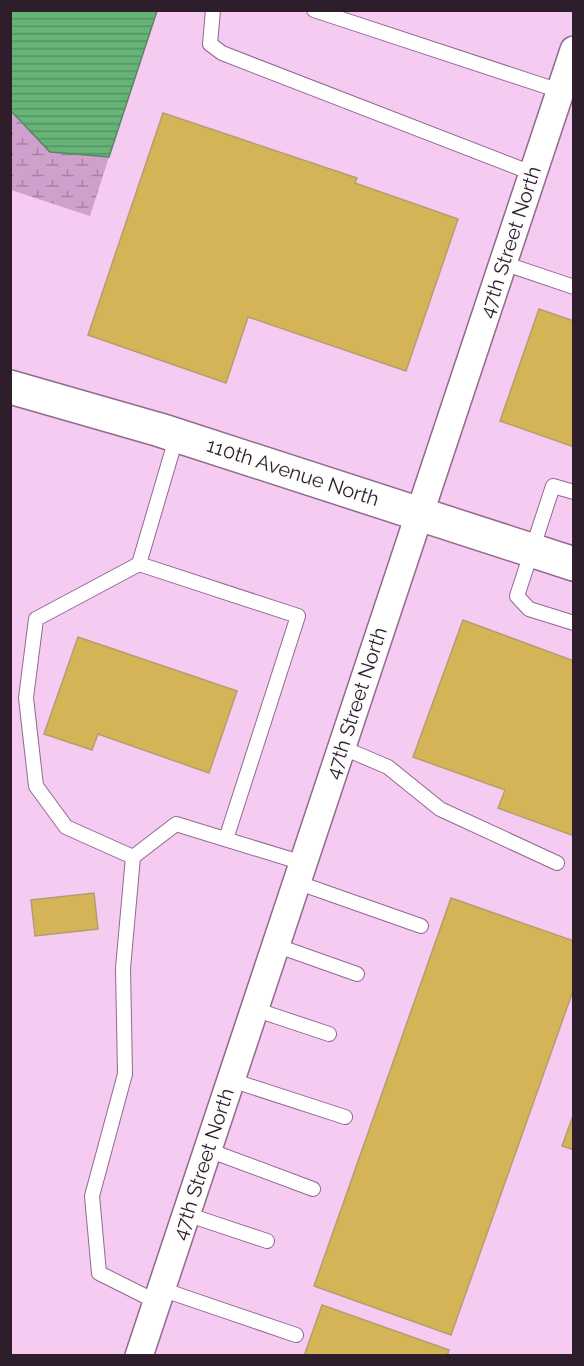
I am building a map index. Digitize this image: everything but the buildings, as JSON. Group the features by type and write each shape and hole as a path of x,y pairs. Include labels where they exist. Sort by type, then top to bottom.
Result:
{"street":[{"name":"47th Street North","path":"142,1355 186,1214 573,50"},
{"name":"110th Avenue North","path":"10,387 177,435 573,564"}],"lane":[{"path":"213,10 210,44 222,53 532,173"},
{"path":"314,10 560,91"},
{"path":"503,262 573,287"},
{"path":"133,857 66,827 36,786 26,698 36,619 139,564 177,435"},
{"path":"573,492 553,486 517,596 529,609 573,623"},
{"path":"139,564 298,616 226,839"},
{"path":"341,747 388,767 440,808 557,862"},
{"path":"296,1335 159,1296 99,1273 92,1196 125,1074 123,968 133,857 176,824 226,839 421,926"},
{"path":"276,945 357,974"},
{"path":"255,1009 329,1034"},
{"path":"231,1080 345,1117"},
{"path":"208,1150 312,1189"},
{"path":"186,1214 267,1240"}],"green space":[{"path":"10,111 50,152 109,157 90,216 11,190"}],"shaded area":[{"path":"11,10 157,11 109,157 50,152 11,111"}]}
